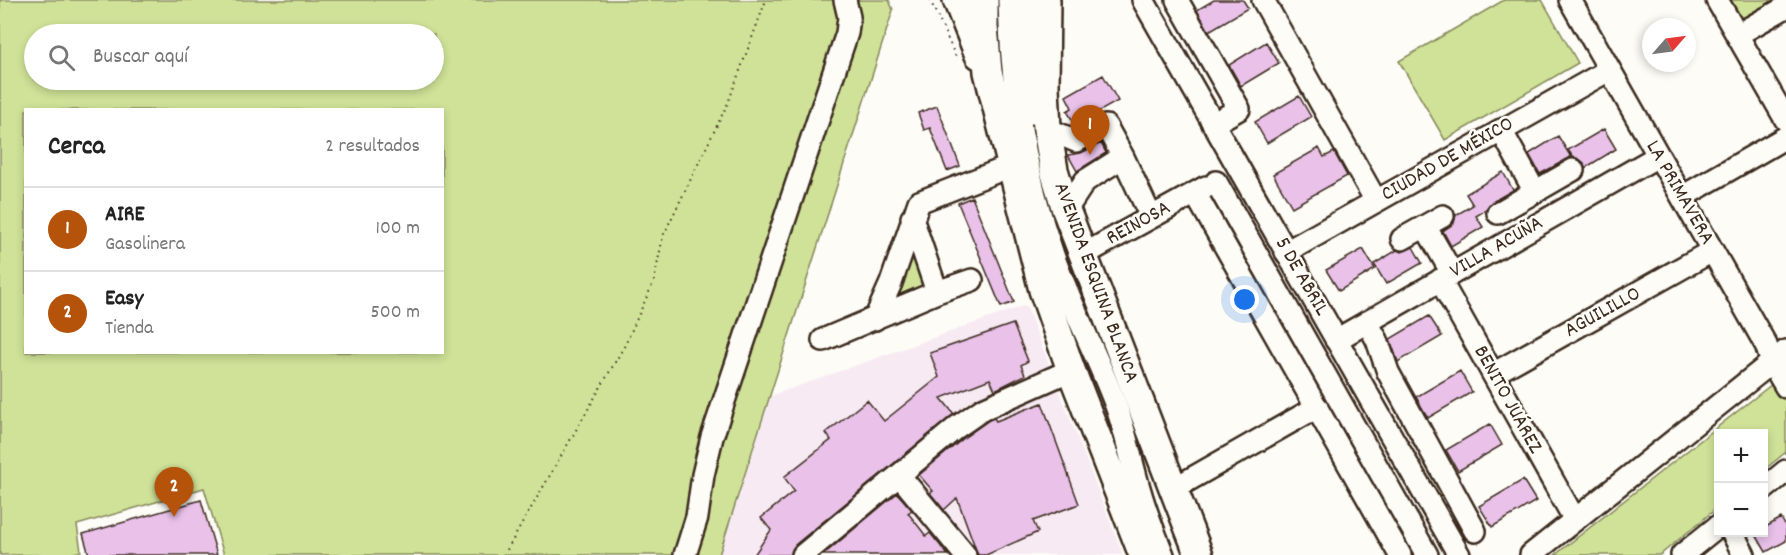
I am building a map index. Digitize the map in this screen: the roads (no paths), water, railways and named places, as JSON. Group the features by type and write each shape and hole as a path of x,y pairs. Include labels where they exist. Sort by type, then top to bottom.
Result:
{"main road":[{"path":"957,0 975,48 988,72"},
{"name":"AVENIDA ESQUINA BLANCA","path":"984,0 988,72 1043,290 1071,370 1143,555"},
{"name":"AVENIDA ESQUINA BLANCA","path":"1046,0 1045,87 1047,129 1054,170 1066,210 1199,555"}],"street":[{"path":"685,555 697,517 703,475 712,437 847,33 849,17 845,0"},
{"path":"1005,0 1010,22"},
{"path":"1010,0 1010,46 1017,105 1031,178 1041,215 1059,270 1115,404 1139,490 1163,555"},
{"path":"1028,0 1030,98 1034,133 1045,188 1070,268 1148,469 1174,555"},
{"name":"5 DE ABRIL","path":"1143,0 1459,555"},
{"path":"1178,0 1239,109 1213,124"},
{"path":"1263,0 1376,201"},
{"name":"LA PRIMAVERA","path":"1570,0 1766,345 1779,357 1786,387"},
{"path":"1717,0 1786,120"},
{"path":"1737,34 1786,7"},
{"name":"CIUDAD DE MÉXICO","path":"1286,252 1610,70"},
{"path":"1047,129 1076,141 1106,126 1124,157 1151,217"},
{"path":"1501,130 1535,192"},
{"path":"1682,197 1786,137"},
{"name":"VILLA ACUÑA","path":"1336,340 1658,156"},
{"path":"1066,210 1085,181 1124,157"},
{"path":"874,319 891,283 919,202 1011,166"},
{"name":"REINOSA","path":"1083,255 1239,169"},
{"path":"1498,213 1574,170"},
{"path":"1216,182 1427,555"},
{"path":"1195,193 1400,555"},
{"path":"912,218 937,292"},
{"name":"BENITO JUÁREZ","path":"1402,239 1434,221 1446,277 1493,374 1575,520"},
{"name":"AGUILILLO","path":"1493,374 1712,251"},
{"path":"823,340 937,292 972,280"},
{"path":"1367,322 1377,340 1388,372 1475,531"},
{"path":"1531,555 1779,357"},
{"path":"803,555 957,427 983,409 1071,370"},
{"path":"1173,489 1317,407"},
{"path":"1768,486 1786,471"},
{"path":"899,475 965,555"},
{"path":"1682,555 1714,530"},
{"path":"1735,537 1744,555"}],"place":[{"name":"AIRE","path":"1090,155"},
{"name":"Easy","path":"174,517"}]}
